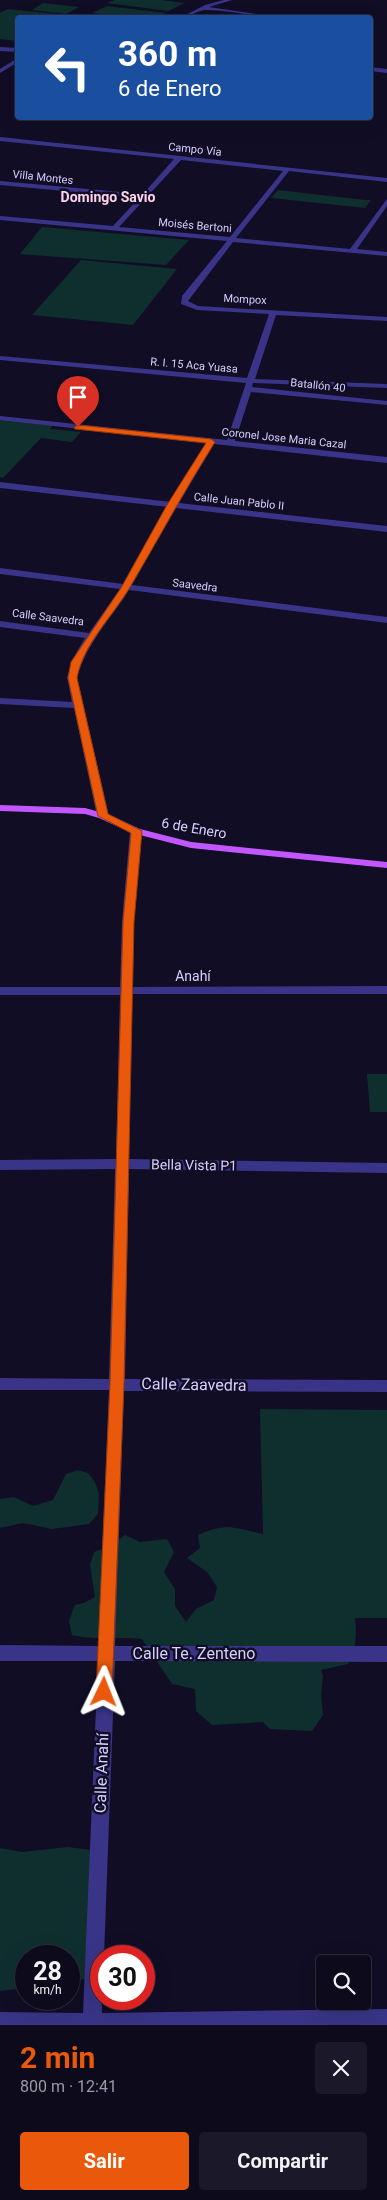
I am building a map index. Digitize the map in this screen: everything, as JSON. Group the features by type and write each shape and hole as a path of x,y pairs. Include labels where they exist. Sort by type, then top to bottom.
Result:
{"main road":[{"name":"6 de Enero","path":"0,808 85,811 103,816 136,831 191,845 387,865"}],"street":[{"path":"188,15 203,8 230,0"},
{"path":"203,8 258,15"},
{"path":"0,49 15,50"},
{"path":"0,71 15,61"},
{"path":"373,69 387,71"},
{"name":"Campo Vía","path":"0,139 387,180"},
{"path":"115,228 180,157"},
{"path":"233,239 286,170"},
{"name":"Villa Montes","path":"0,183 144,196"},
{"path":"352,251 387,201"},
{"name":"Moisés Bertoni","path":"0,218 387,254"},
{"name":"Mompox","path":"233,239 185,298 185,304 197,308 387,319"},
{"path":"230,444 273,312"},
{"name":"R. I. 15 Aca Yuasa","path":"0,358 249,385 387,386"},
{"name":"Batallón 40","path":"249,385 387,403"},
{"name":"Coronel Jose Maria Cazal","path":"0,418 387,460"},
{"path":"103,816 72,678 75,662 126,588 171,505 211,442"},
{"name":"Calle Juan Pablo II","path":"0,485 387,529"},
{"name":"Saavedra","path":"0,571 387,620"},
{"name":"Calle Saavedra","path":"0,624 93,636"},
{"path":"0,701 78,704"},
{"name":"Calle Anahí","path":"92,2024 105,1652 117,1383 128,922 136,831"},
{"name":"Anahí","path":"0,991 387,990"},
{"name":"Bella Vista P1","path":"0,1165 121,1164 387,1168"},
{"name":"Calle Zaavedra","path":"0,1384 117,1383 387,1386"},
{"name":"Calle Te. Zenteno","path":"0,1653 387,1654"},
{"path":"0,2022 92,2024 387,2019"}],"green space":[{"path":"115,0 160,0 185,3 168,11 107,3"},
{"path":"43,3 79,7 66,14 32,10"},
{"path":"107,6 166,13 161,15 106,15 92,13"},
{"path":"8,9 67,15 15,15 15,41 0,39 0,13"},
{"path":"278,190 371,200 365,208 271,198"},
{"path":"42,227 189,240 166,265 20,254"},
{"path":"81,260 177,269 133,325 32,315"},
{"path":"0,418 53,425 50,429 81,432 72,442 41,438 3,478 0,477"},
{"path":"367,1074 387,1074 387,1112 370,1112"},
{"path":"260,1409 387,1410 387,1618 355,1618 355,1642 348,1664 321,1670 323,1676 321,1695 323,1715 312,1731 270,1729 263,1722 212,1725 196,1711 195,1689 172,1684 142,1639 89,1638 72,1635 69,1621 75,1605 95,1597 90,1565 94,1552 110,1546 125,1535 140,1542 167,1539 174,1552 164,1572 175,1589 175,1606 186,1622 196,1609 214,1600 217,1587 207,1572 187,1558 200,1548 198,1535 208,1531 231,1527 263,1534"},
{"path":"78,1470 88,1473 95,1482 99,1494 98,1514 89,1524 52,1529 23,1523 0,1528 0,1499 14,1497 33,1506 53,1500 66,1474"},
{"path":"68,1847 98,1851 103,1945 90,1945 90,1978 80,1980 80,1945 15,1945 15,1989 0,1991 0,1848 22,1852"}],"district":[{"name":"Domingo Savio","path":"108,197"}],"route":[{"path":"78,427 211,442 171,505 126,588 75,662 72,678 103,816 136,831 128,922 117,1383 104,1692"}]}
